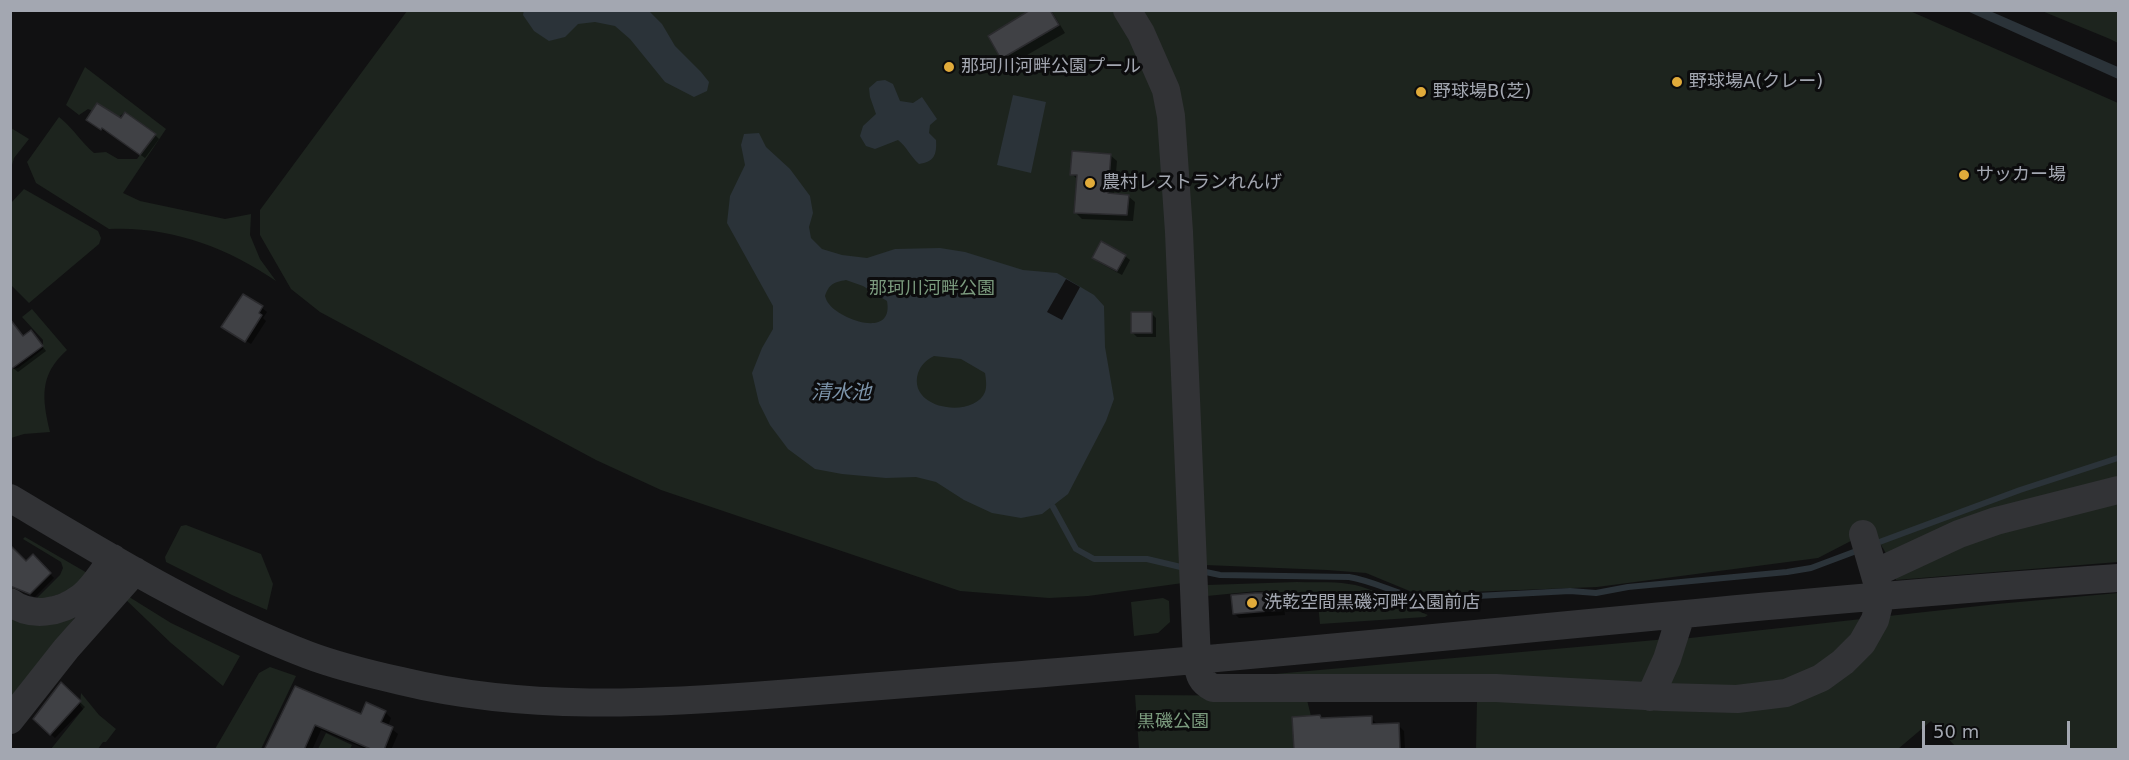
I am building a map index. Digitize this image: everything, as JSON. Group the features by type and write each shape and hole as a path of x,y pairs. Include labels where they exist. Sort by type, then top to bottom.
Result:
{"street":[{"path":"1127,10 1141,33 1166,90 1171,116 1179,232 1197,661 1199,674 1204,683 1214,688 1496,688 1650,697 1737,699 1786,693 1821,678 1843,662 1862,643 1875,620 1876,578 1863,534"},
{"path":"1876,578 1968,531 1996,521 2118,490"},
{"path":"10,498 124,565 235,623 311,656 405,682 486,697 580,702 689,701 1197,661 1681,615 1876,578 2118,578"},
{"path":"10,602 28,612 42,613 63,607 80,598 124,565"},
{"path":"10,720 66,649 124,565"},
{"path":"1650,697 1667,659 1681,615"}],"green space":[{"name":"那珂川河畔公園","path":"407,11 1910,11 2118,103 2118,562 1896,580 1887,555 1872,530 1818,558 1597,587 1443,593 1412,592 1366,573 1205,565 1183,583 1088,596 1049,598 960,591 661,490 596,460 320,312 291,289 260,235 260,210"},
{"path":"2042,11 2118,11 2118,43 2110,39"},
{"path":"85,67 166,129 123,193 140,201 225,219 251,214 250,235 260,259 276,281 238,258 197,241 154,231 109,229 36,183 27,162 59,117 94,153 106,152 118,159 137,159 155,134 125,112 115,120 88,109 79,115 66,105"},
{"path":"11,128 29,139 14,158 12,165"},
{"path":"24,189 98,231 101,238 99,244 29,303 10,284 11,203"},
{"path":"32,309 67,350 58,359 47,378 44,398 50,432 24,434 11,438 11,369 18,368 43,349 43,340 22,317"},
{"path":"186,525 261,554 273,584 267,610 166,562 165,557 181,526"},
{"path":"25,537 89,574 87,584 31,604 60,575 63,568 61,562 23,539"},
{"path":"1342,583 1360,586 1428,615 1320,624 1317,594 1258,591 1207,596 1207,585"},
{"path":"2118,593 2118,749 1958,749 1931,721 1898,749 1476,750 1477,700 1628,705 1681,639"},
{"path":"126,595 171,623 240,656 223,686 171,643 124,598"},
{"path":"1163,598 1169,601 1170,622 1158,633 1134,636 1131,602"},
{"path":"11,609 78,613 11,706"},
{"path":"1667,639 1641,687 1230,678"},
{"path":"270,667 296,676 261,749 215,749 259,673"},
{"path":"81,693 99,715 116,729 98,749 51,749 83,709 80,705"},
{"name":"黒磯公園","path":"1135,695 1306,696 1311,716 1292,717 1294,749 1139,749"},
{"path":"326,733 352,745 350,749 318,749"}],"water":[{"path":"524,10 649,11 662,24 675,46 709,82 707,91 694,97 665,82 630,39 615,26 595,22 578,24 565,37 549,41 534,31 523,15"},
{"path":"1967,11 1990,11 2118,67 2118,79"},
{"path":"885,80 893,84 900,101 913,103 922,97 937,119 930,125 929,133 936,140 936,145 934,157 928,162 919,164 898,140 875,149 866,146 860,136 863,126 876,114 869,88 877,81"},
{"path":"1013,95 1046,102 1031,173 997,165"},
{"name":"清水池","path":"759,133 766,147 790,169 810,196 813,213 809,227 811,238 822,249 842,255 867,258 895,249 940,248 965,252 1023,270 1057,273 1094,295 1104,306 1105,347 1114,399 1106,421 1068,494 1042,514 1021,518 992,513 964,500 936,482 916,477 886,478 815,469 788,449 770,425 759,403 752,373 773,329 773,306 727,223 730,196 745,165 741,145 744,134","holes":["846,280 863,286 887,301 887,313 883,320 875,323 854,320 844,316 829,304 825,296 830,286","934,356 961,359 985,373 986,390 979,400 968,406 956,408 931,402 922,395 917,386 918,373 924,363"]}],"pier":[{"path":"1066,279 1080,287 1062,320 1047,312"}],"building":[{"path":"1030,10 1050,10 1059,25 1001,59 988,36"},
{"path":"97,103 121,118 125,112 156,134 140,155 102,128 101,130 86,120"},
{"path":"1072,151 1111,154 1108,193 1129,195 1127,215 1074,213 1077,175 1070,175"},
{"path":"1101,241 1126,255 1117,271 1092,258"},
{"path":"243,294 263,306 259,313 262,315 245,342 221,327"},
{"path":"1131,312 1152,312 1152,333 1131,333"},
{"path":"10,319 23,336 31,330 43,346 10,370"},
{"path":"10,545 26,561 33,554 51,573 30,594 10,586"},
{"path":"1279,593 1281,610 1233,614 1231,595"},
{"path":"61,682 81,701 50,735 33,719"},
{"path":"295,686 361,714 366,702 386,711 381,722 393,727 384,750 373,750 315,725 304,750 264,750"},
{"path":"1320,715 1321,718 1372,716 1372,724 1399,723 1400,750 1294,750 1292,717"}],"waterway":[{"path":"1874,544 2020,490 2118,458"},
{"path":"1053,507 1076,549 1094,559 1147,559 1185,568"},
{"path":"1201,571 1220,575 1349,577 1421,599 1570,591 1596,593 1628,587 1787,572 1811,568 1859,550"}],"place":[{"name":"那珂川河畔公園プール","path":"949,67"},
{"name":"野球場A(クレー)","path":"1677,82"},
{"name":"野球場B(芝)","path":"1421,92"},
{"name":"サッカー場","path":"1964,175"},
{"name":"農村レストランれんげ","path":"1090,183"},
{"name":"洗乾空間黒磯河畔公園前店","path":"1252,603"}]}
